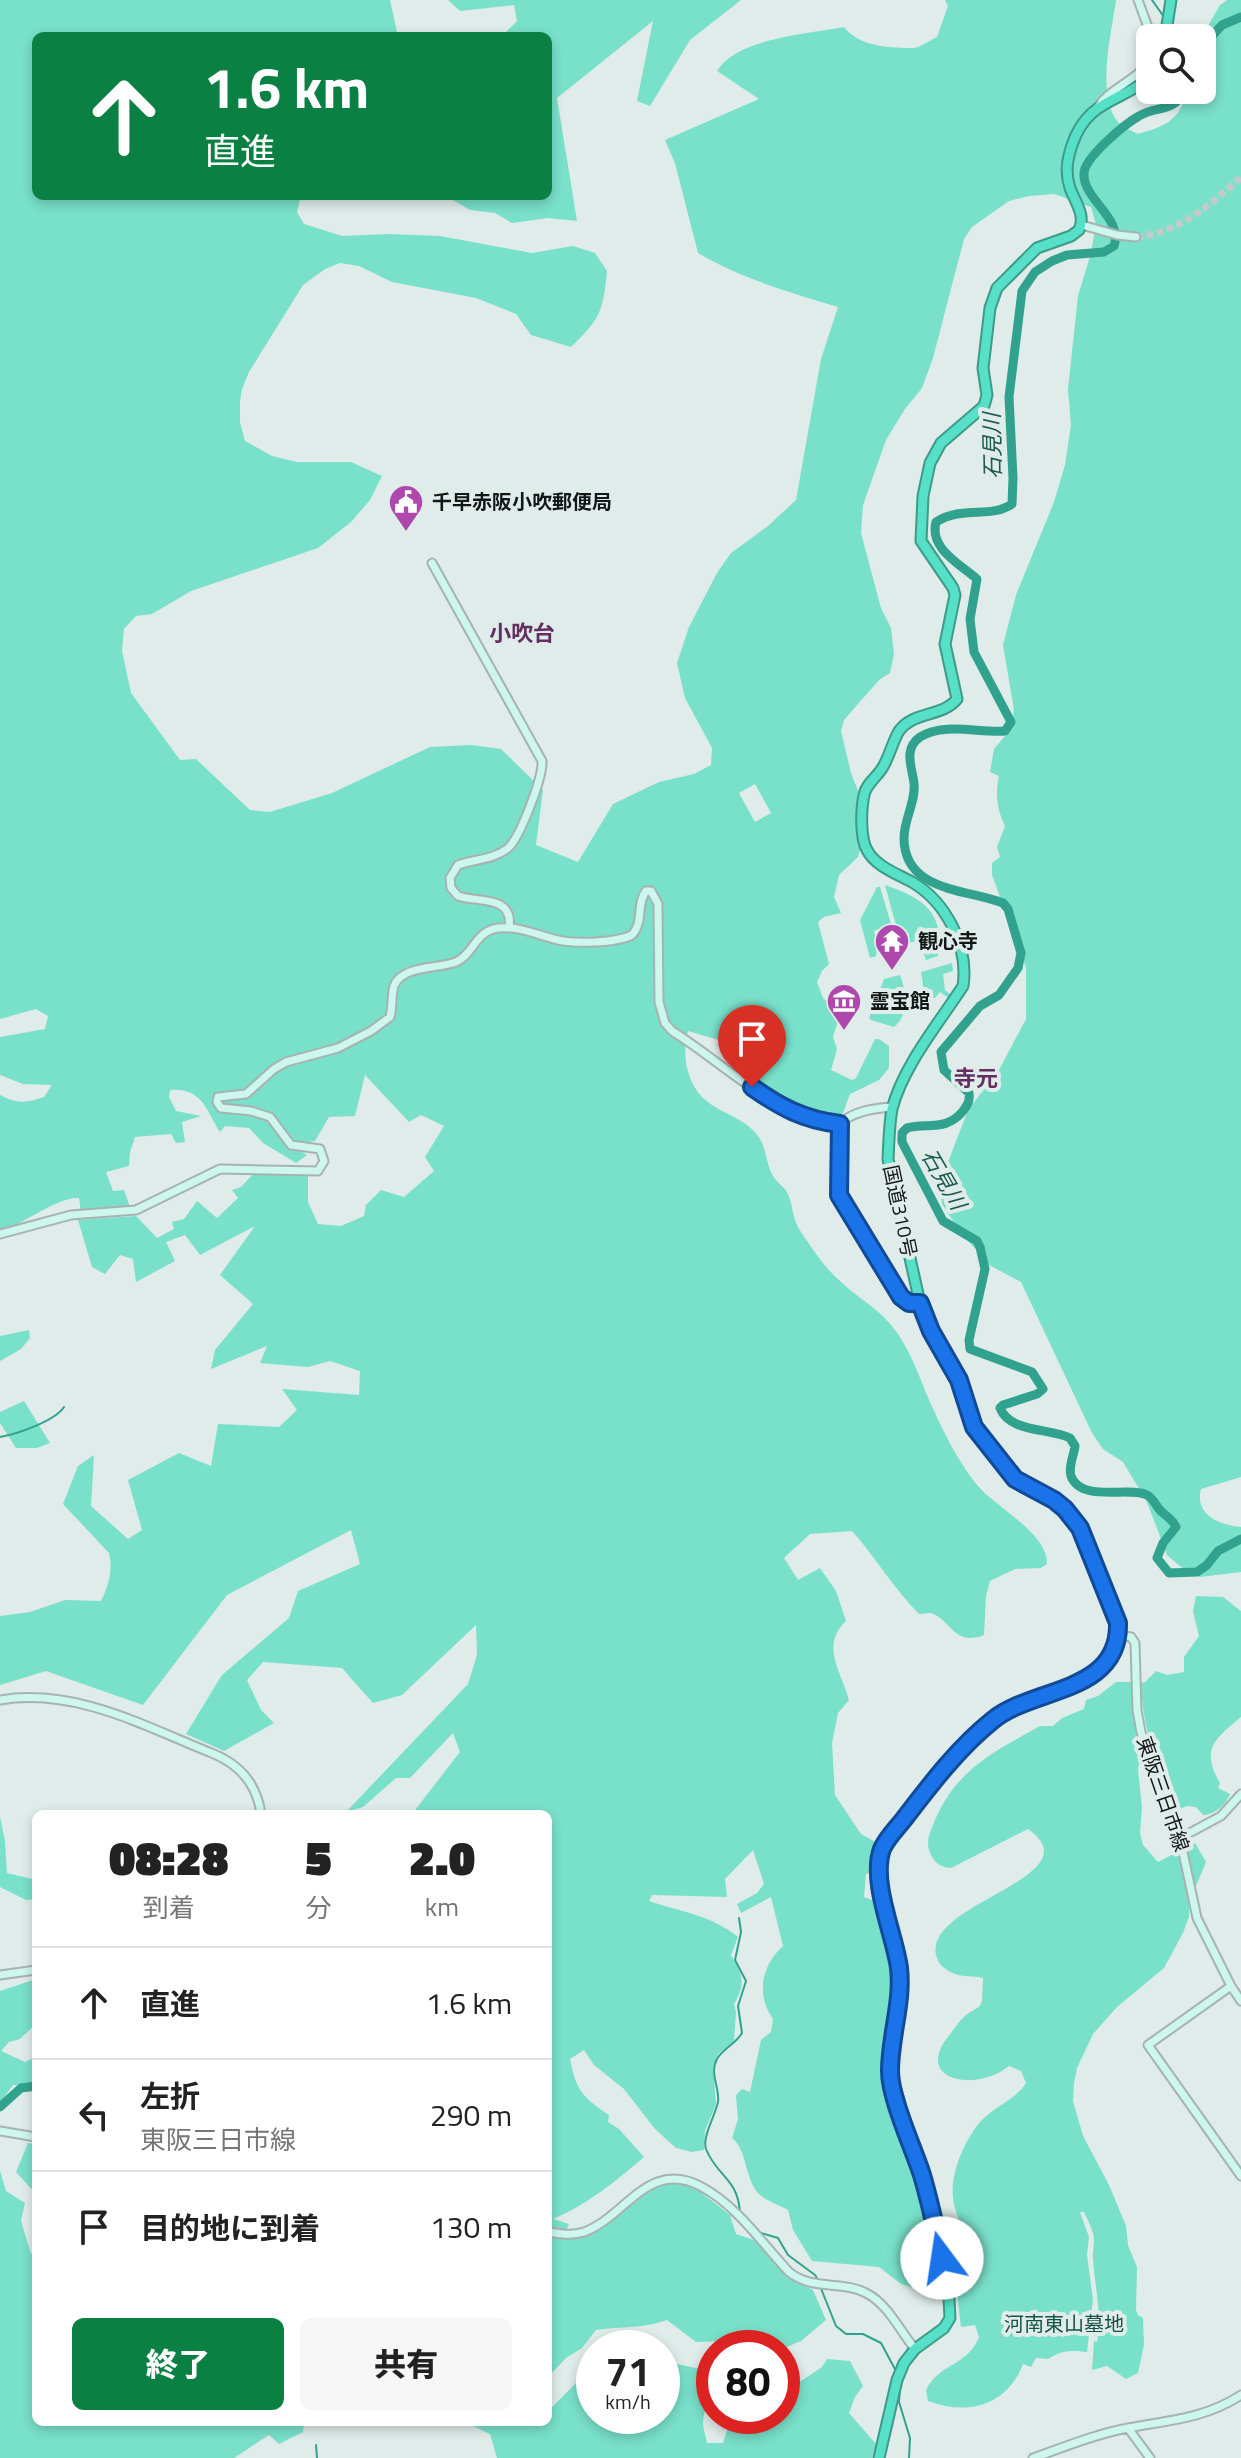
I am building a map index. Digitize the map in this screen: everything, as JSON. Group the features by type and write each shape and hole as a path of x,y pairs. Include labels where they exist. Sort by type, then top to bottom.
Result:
{"highway":[{"path":"1167,24 1171,0"},
{"path":"1082,225 1082,215 1069,185 1066,163 1079,126 1098,107 1136,86"},
{"name":"国道310号","path":"1082,225 1071,236 1037,248 997,288 990,308 983,368 987,395 984,406 941,443 925,476 920,534 925,549 955,595 945,644 957,699 949,707 912,720 899,732 882,770 864,795 864,844 873,858 933,896 953,927 965,974 963,986 914,1057 893,1107 888,1159 920,1303 931,1331 959,1380 974,1427 1015,1479 1054,1500 1080,1528 1092,1553 1098,1578 1113,1608 1118,1635"},
{"path":"879,2458 898,2377 915,2349 944,2328 950,2318 948,2280 923,2179 890,2071 894,2016 900,1997 899,1966 883,1909 882,1849 929,1786 992,1720 1019,1705 1068,1688 1092,1675 1113,1650 1118,1635"}],"street":[{"path":"1138,0 1147,24"},
{"path":"1098,107 1102,99 1136,76"},
{"path":"1082,225 1134,236"},
{"path":"432,563 542,761 540,780 513,843 495,856 458,865 450,878 451,888 458,896 491,900 503,906 509,917 509,928"},
{"path":"0,1234 71,1215 136,1210 220,1169 318,1171 324,1161 320,1149 291,1145 270,1117 251,1111 221,1108 218,1097 246,1094 286,1062 329,1051 361,1037 390,1017 393,989 402,976 458,961 483,933 509,928 560,940 626,938 636,931 639,924 643,894 651,891 658,904 659,1002 665,1023 672,1031 784,1108 812,1121 840,1124 855,1114 893,1107"},
{"path":"840,1124 837,1185 841,1201 861,1228 901,1297 909,1303 920,1303"},
{"name":"東阪三日市線","path":"1118,1635 1131,1637 1135,1643 1137,1710 1141,1732 1180,1838 1197,1918 1241,2001"},
{"path":"0,1700 34,1697 75,1702 214,1754 232,1764 249,1781 260,1810"},
{"path":"1180,1838 1221,1816 1241,1794"},
{"path":"0,1975 32,1971"},
{"path":"1231,1986 1148,2045 1241,2176"},
{"path":"0,2131 32,2136"},
{"path":"552,2233 568,2235 586,2231 650,2185 681,2180 700,2186 733,2212 800,2280 852,2288 871,2295 915,2349"},
{"path":"1033,2458 1128,2428 1170,2423 1223,2406 1241,2395"},
{"path":"1128,2428 1150,2458"}],"green space":[{"path":"0,0 390,0 397,32 32,32 32,200 300,200 297,212 304,224 342,236 440,236 532,253 573,246 595,253 607,271 604,296 594,321 571,347 531,335 516,314 476,298 392,282 359,266 340,263 325,269 303,285 249,372 242,389 240,422 245,441 272,456 297,462 351,462 382,476 370,500 351,522 318,548 191,591 152,614 136,616 124,629 122,651 131,693 180,760 196,759 250,810 270,812 332,793 430,747 471,745 501,749 543,790 536,845 578,862 613,804 659,782 694,774 711,765 712,748 685,698 677,663 689,627 731,553 768,526 796,500 821,359 838,307 749,278 698,253 675,163 665,140 759,99 717,71 740,51 756,44 844,27 850,34 867,42 886,47 917,47 937,37 948,6 945,0 1116,0 1107,65 1108,100 1121,125 1138,134 1171,120 1182,104 1216,104 1216,24 1209,24 1220,5 1227,0 1241,0 1241,1477 1201,1489 1200,1498 1201,1506 1210,1517 1241,1527 1241,1572 1200,1577 1187,1572 1167,1555 1147,1502 1123,1462 1103,1449 1092,1433 1021,1282 989,1265 959,1230 942,1204 940,1183 968,1110 999,1070 1026,1019 1026,968 992,875 992,863 1000,857 997,847 1005,826 998,801 999,776 990,772 994,749 1010,730 1014,710 1003,645 1016,595 1054,502 1065,465 1071,425 1068,389 1078,296 1096,224 1091,207 1054,194 1029,196 1009,201 972,227 964,239 933,358 922,388 886,440 863,505 861,533 881,608 891,628 894,654 890,673 879,680 844,720 841,731 860,796 862,843 858,857 839,875 834,897 841,913 824,917 818,922 829,964 817,982 823,998 840,1014 833,1037 837,1049 831,1070 852,1080 856,1078 875,1039 889,1046 889,1068 879,1080 850,1094 843,1113 834,1118 820,1118 795,1110 764,1091 722,1041 688,1031 686,1040 686,1060 695,1088 708,1102 747,1125 758,1136 774,1178 788,1194 797,1225 808,1243 834,1275 877,1311 898,1334 943,1430 965,1468 985,1493 1030,1531 1045,1553 1047,1564 1041,1568 1015,1569 990,1581 984,1635 974,1638 960,1635 933,1614 919,1614 852,1531 810,1534 784,1558 798,1580 820,1568 836,1591 846,1621 838,1630 833,1649 849,1700 838,1713 832,1743 835,1795 861,1834 879,1844 874,1848 876,1870 866,1874 864,1897 875,1901 897,1995 890,2008 886,2073 919,2187 941,2278 940,2295 901,2284 879,2267 812,2261 793,2230 788,2210 765,2199 754,2188 741,2150 732,2138 738,2119 736,2095 742,2089 750,2092 761,2040 771,2032 773,2019 764,2000 763,1981 770,1962 783,1946 771,1897 741,1913 737,1904 757,1893 764,1884 753,1850 725,1879 727,1897 652,1895 649,1901 706,1919 738,1937 731,1955 742,1979 741,1990 734,2004 734,2041 718,2054 713,2066 716,2104 705,2131 704,2150 692,2152 676,2148 655,2129 624,2089 594,2065 584,2050 570,2059 578,2086 586,2098 609,2115 608,2122 619,2129 644,2157 589,2200 553,2219 569,2224 564,2236 582,2235 643,2192 660,2183 676,2181 698,2190 730,2215 736,2234 757,2241 789,2278 813,2290 826,2320 800,2341 800,2330 696,2330 696,2342 667,2320 641,2326 576,2330 576,2352 552,2373 552,1810 415,1810 460,1752 453,1733 410,1778 396,1778 363,1807 348,1810 468,1684 477,1655 476,1625 402,1695 373,1703 342,1668 263,1662 247,1680 261,1710 274,1723 224,1751 186,1734 222,1675 289,1618 298,1591 360,1564 351,1530 227,1595 143,1705 46,1671 0,1685 0,1616 30,1612 65,1600 101,1601 106,1589 110,1571 109,1553 63,1504 78,1466 94,1455 91,1506 128,1539 142,1530 128,1480 179,1453 211,1466 218,1424 279,1427 297,1410 282,1389 359,1395 360,1371 330,1361 308,1367 260,1363 267,1346 211,1369 215,1350 253,1304 220,1275 255,1226 200,1255 185,1235 166,1242 175,1261 136,1282 133,1259 120,1255 105,1274 92,1267 78,1220 136,1216 157,1238 174,1229 172,1222 184,1219 197,1201 217,1218 238,1198 232,1190 241,1187 254,1173 308,1175 308,1202 318,1224 341,1226 364,1216 366,1205 381,1190 404,1197 434,1171 425,1157 444,1126 421,1115 409,1122 365,1075 355,1116 329,1117 315,1141 290,1145 307,1155 296,1163 263,1143 249,1128 225,1126 220,1132 196,1096 181,1090 170,1090 169,1097 176,1111 201,1116 182,1122 185,1142 176,1143 171,1134 135,1137 129,1166 106,1172 113,1191 124,1190 130,1207 81,1212 79,1198 70,1199 0,1231 0,1095 22,1102 44,1097 52,1085 23,1084 0,1075 0,1037 45,1029 48,1016 36,1009 0,1019","holes":["755,784 771,813 755,822 739,793"]},
{"path":"448,0 741,0 690,40 650,106 637,101 653,21 557,98 577,221 548,218 512,223 495,213 470,210 453,200 552,200 552,32 506,32 517,21 514,5 460,11"},
{"path":"885,885 910,895 928,909 938,928 938,956 926,960 919,941 901,944"},
{"path":"877,887 880,887 891,924 874,931 876,956 870,958 860,920"},
{"path":"952,963 953,971 943,974 945,990 952,996 950,999 940,992 935,998 925,997 921,972"},
{"path":"900,975 904,988 903,1016 894,1027 871,1020 869,1018 884,979"},
{"path":"29,1330 30,1338 21,1349 0,1361 0,1336"},
{"path":"24,1401 50,1443 37,1448 16,1448 0,1423 0,1412"},
{"path":"1196,1596 1223,1597 1241,1611 1241,1717 1218,1739 1211,1753 1220,1783 1218,1788 1230,1794 1219,1809 1203,1815 1196,1807 1187,1806 1175,1811 1148,1732 1141,1683 1156,1671 1167,1675 1184,1672 1184,1657 1199,1636 1193,1611"},
{"name":"河南東山墓地","path":"1116,1682 1131,1682 1141,1752 1138,1770 1143,1845 1158,1862 1195,1843 1206,1862 1189,1903 1189,1917 1183,1933 1164,1968 1117,2007 1093,2034 1077,2068 1074,2083 1073,2101 1083,2136 1126,2226 1128,2245 1137,2267 1136,2310 1143,2318 1144,2345 1138,2373 1126,2379 1107,2366 1092,2370 1099,2322 1094,2237 1084,2212 1080,2212 1089,2237 1087,2255 1093,2299 1087,2352 1066,2351 1048,2359 1036,2358 1031,2367 1023,2364 1007,2390 984,2404 971,2407 943,2405 928,2401 926,2390 938,2374 968,2354 979,2337 975,2325 961,2327 958,2297 967,2249 953,2198 954,2176 965,2145 976,2127 1026,2083 1021,2071 1009,2066 980,2079 952,2078 943,2072 938,2062 940,2049 963,2018 979,2007 983,1978 957,1975 942,1966 936,1955 939,1936 978,1904 1026,1876 1041,1861 1043,1846 1028,1829 951,1868 939,1865 932,1857 928,1846 929,1835 954,1787 978,1764 1040,1726 1053,1726 1062,1718 1084,1709 1086,1700 1098,1696"},
{"path":"0,1817 7,1873 32,1879 32,1899 26,1900 0,1887"},
{"path":"32,1980 32,2028 1,2051 25,2062 32,2059 32,2087 13,2085 0,2103 0,1991"},
{"path":"28,2143 32,2144 32,2190 16,2172"},
{"path":"0,2171 6,2191 25,2203 21,2221 32,2253 32,2426 304,2426 303,2432 279,2444 269,2435 234,2458 0,2458"},
{"path":"827,2359 850,2361 863,2386 849,2413 876,2444 872,2458 497,2458 490,2434 473,2426 552,2426 552,2407 576,2383 576,2434 680,2434 680,2365 696,2368 696,2434 705,2434 707,2443 723,2443 726,2434 800,2434 800,2382 822,2367"}],"waterway":[{"path":"1152,0 1164,17"},
{"name":"石見川","path":"1216,32 1222,25 1241,17"},
{"name":"石見川","path":"1173,104 1139,116 1098,150 1086,166 1085,182 1113,226 1116,236 1114,246 1104,252 1067,255 1052,261 1035,272 1022,291 1009,397 1012,504 995,511 956,514 936,522 935,532 941,548 977,579 970,619 974,652 1011,722 1005,731 940,730 915,742 910,753 914,790 904,838 907,856 914,869 940,886 1003,903 1008,909 1021,953 1018,968 999,995 980,1006 941,1052 944,1070 969,1093 966,1106 957,1117 944,1124 907,1128 902,1133 902,1142 943,1221 977,1241 980,1247 985,1269 969,1340 970,1349 1032,1372 1043,1389 1037,1394 1003,1405 1000,1408 1005,1416 1021,1426 1070,1438 1075,1446 1070,1472 1076,1484 1095,1492 1139,1493 1151,1498 1176,1527 1163,1543 1157,1558 1169,1573 1197,1572 1218,1551 1241,1539"},
{"path":"0,1437 44,1422 64,1407"},
{"path":"739,1918 741,1932 735,1960 746,1981 738,2006 742,2033 715,2064 718,2102 705,2144 735,2192 740,2213"},
{"path":"0,2107 21,2088 32,2087"},
{"path":"758,2232 778,2238 788,2255 818,2280"},
{"path":"820,2286 836,2326 846,2334 863,2334 881,2343 896,2371"},
{"path":"900,2388 899,2402 910,2438 909,2458"},
{"path":"316,2445 317,2458"}],"tunnel":[{"path":"1136,237 1180,224 1241,177"}],"place":[{"name":"千早赤阪小吹郵便局","path":"406,533"},
{"name":"観心寺","path":"892,972"},
{"name":"霊宝館","path":"844,1032"}],"district":[{"name":"小吹台","path":"522,633"},
{"name":"寺元","path":"976,1078"}],"route":[{"path":"752,1087 794,1114 812,1121 840,1124 837,1185 841,1201 861,1228 901,1297 909,1303 920,1303 931,1331 959,1380 974,1427 1004,1469 1025,1486 1054,1500 1080,1528 1118,1623 1118,1635 1105,1663 1081,1682 1019,1705 992,1720 929,1786 882,1849 883,1909 899,1966 900,1997 894,2016 890,2071 923,2179 942,2258"}]}
